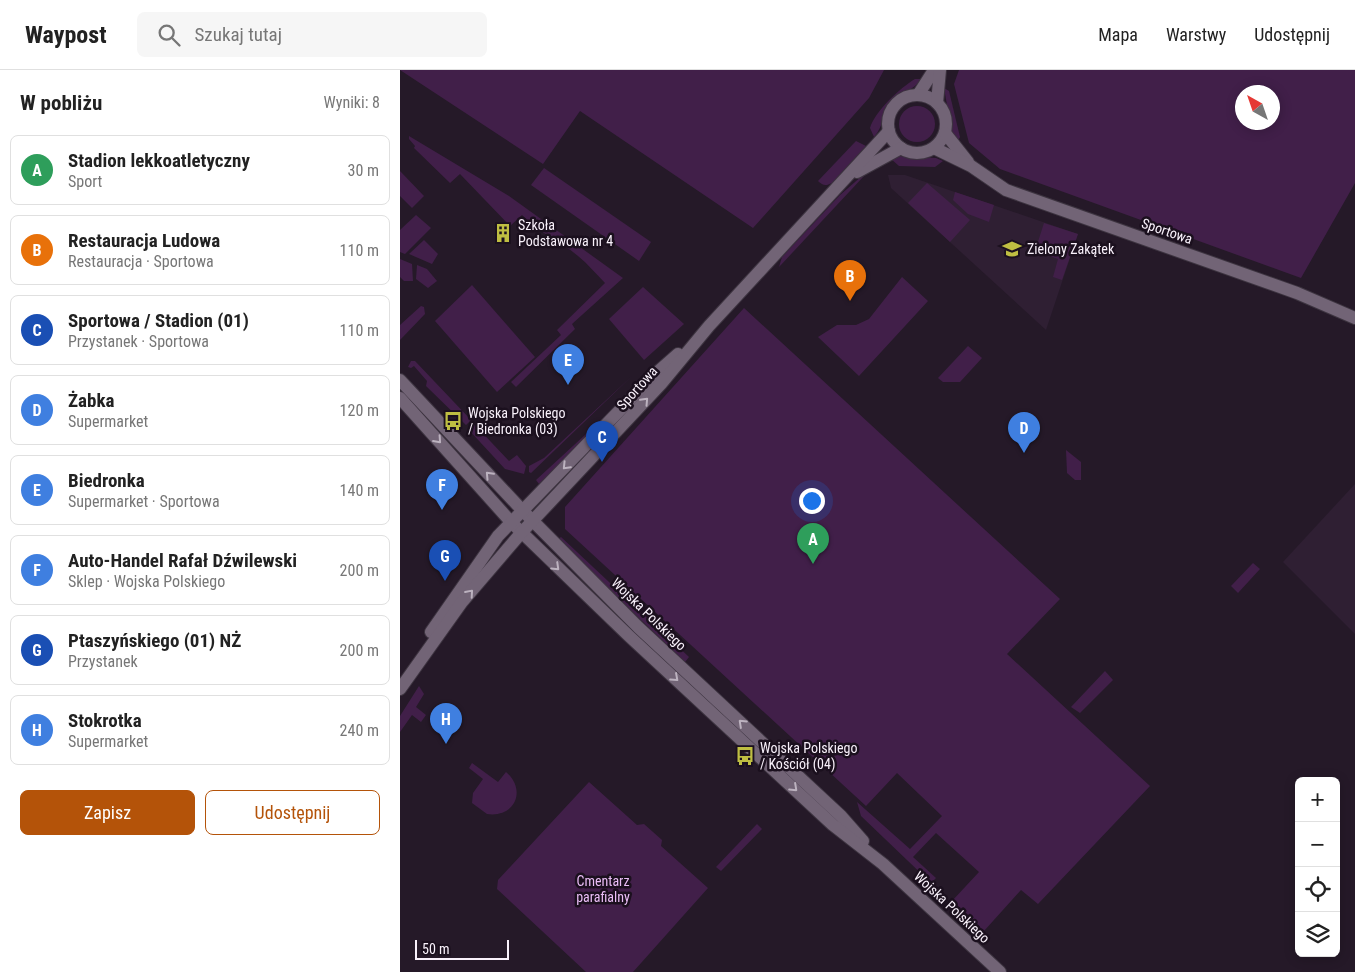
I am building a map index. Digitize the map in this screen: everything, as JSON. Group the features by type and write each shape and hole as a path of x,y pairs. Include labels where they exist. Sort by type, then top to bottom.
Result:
{"street":[{"path":"918,95 934,70"},
{"path":"938,103 928,97 918,95 903,99 895,106 890,115 889,131 901,148 915,153 934,148 945,133 945,117 938,103 940,70"},
{"name":"Sportowa","path":"400,688 462,602 522,532 661,384 709,326 849,177 866,162 889,131"},
{"name":"Sportowa","path":"945,133 972,166"},
{"name":"Sportowa","path":"866,162 901,148"},
{"name":"Sportowa","path":"934,148 972,166 1006,190 1297,292 1355,318"},
{"name":"Sportowa","path":"400,688 417,655 456,594 511,522 653,376 709,326"},
{"name":"Wojska Polskiego","path":"400,380 522,510 638,627 841,816 883,864"},
{"name":"Wojska Polskiego","path":"400,398 511,522 629,636 833,825 883,864 1000,972"}],"shaded area":[{"path":"888,175 905,175 1078,234 1046,330 891,188"},
{"path":"1355,484 1355,634 1283,562"}],"green space":[{"path":"400,70 884,70 869,98 753,228 580,111 543,164"},
{"path":"959,70 1355,70 1355,183 1301,278 1000,169 969,143 954,84"},
{"path":"915,79 921,79 915,86 896,98 889,105 880,128 874,137 870,128 877,114 895,94"},
{"path":"944,88 949,91 960,137 957,143 952,133"},
{"path":"917,106 924,107 930,111 934,117 934,131 930,137 924,141 917,142 910,141 904,137 900,131 899,124 900,117 904,111 910,107"},
{"path":"409,136 509,196 623,278 572,324 575,329 516,387 511,382 561,335 557,330 605,283 578,256 522,215 510,226 460,174 450,183 414,148 415,146 409,139"},
{"path":"856,141 866,146 832,183 825,185 820,183 818,181"},
{"path":"898,156 936,158 943,161 935,167 899,166 890,158"},
{"path":"544,168 651,242 639,261 531,185"},
{"path":"400,171 424,196 412,208 400,196"},
{"path":"864,176 779,267 782,257 840,195"},
{"path":"927,183 970,220 950,242 908,203"},
{"path":"955,192 994,205 989,222 968,214 953,200"},
{"path":"416,215 431,228 405,254 400,252 400,230"},
{"path":"1044,223 1078,234 1062,280 1053,277 1058,259 1035,251"},
{"path":"424,240 438,254 432,264 409,254"},
{"path":"400,259 412,264 413,281 404,281 400,277"},
{"path":"417,265 427,269 437,281 428,288 416,279"},
{"path":"902,277 928,301 859,376 818,337 837,325 856,325 869,319"},
{"path":"472,285 535,357 497,392 435,321"},
{"path":"643,287 684,324 644,360 609,319"},
{"path":"421,306 424,307 425,314 400,340 400,325"},
{"path":"744,308 1060,599 1007,654 1150,786 1038,904 1021,890 984,931 952,901 979,872 936,833 913,857 936,878 931,883 861,816 857,802 910,849 942,816 897,773 866,806 565,529 565,507"},
{"path":"968,346 982,358 960,382 943,382 938,378"},
{"path":"411,361 415,361 471,420 466,425 426,386 427,381 414,366 408,367"},
{"path":"632,376 531,473 529,472 529,466 544,458"},
{"path":"639,382 587,439 539,484 536,480 611,411"},
{"path":"474,424 509,461 517,455 526,466 524,474 505,469 468,429"},
{"path":"1066,450 1081,462 1081,480 1075,480 1067,473"},
{"path":"561,537 689,657 685,662 557,540"},
{"path":"1253,563 1260,569 1238,593 1231,586"},
{"path":"1105,671 1113,680 1080,713 1071,707"},
{"path":"419,686 424,694 416,707 426,715 421,722 412,715 400,732 400,716"},
{"path":"472,763 498,782 506,772 512,779 517,794 511,807 505,812 487,814 472,803 473,793 483,779 469,768"},
{"name":"Cmentarz parafialny","path":"589,782 637,825 644,824 662,840 661,846 708,888 633,972 586,972 497,889 498,880"},
{"path":"757,824 762,829 721,871 716,867"}],"place":[{"name":"Szkoła Podstawowa nr 4","path":"503,233"},
{"name":"Zielony Zakątek","path":"1012,249"},
{"name":"Restauracja Ludowa","path":"850,301"},
{"name":"Biedronka","path":"568,385"},
{"name":"Wojska Polskiego / Biedronka (03)","path":"453,421"},
{"name":"Żabka","path":"1024,453"},
{"name":"Sportowa / Stadion (01)","path":"602,462"},
{"name":"Auto-Handel Rafał Dźwilewski","path":"442,510"},
{"name":"Stadion lekkoatletyczny","path":"813,564"},
{"name":"Ptaszyńskiego (01) NŻ","path":"445,581"},
{"name":"Stokrotka","path":"446,744"},
{"name":"Wojska Polskiego / Kościół (04)","path":"745,756"}]}
